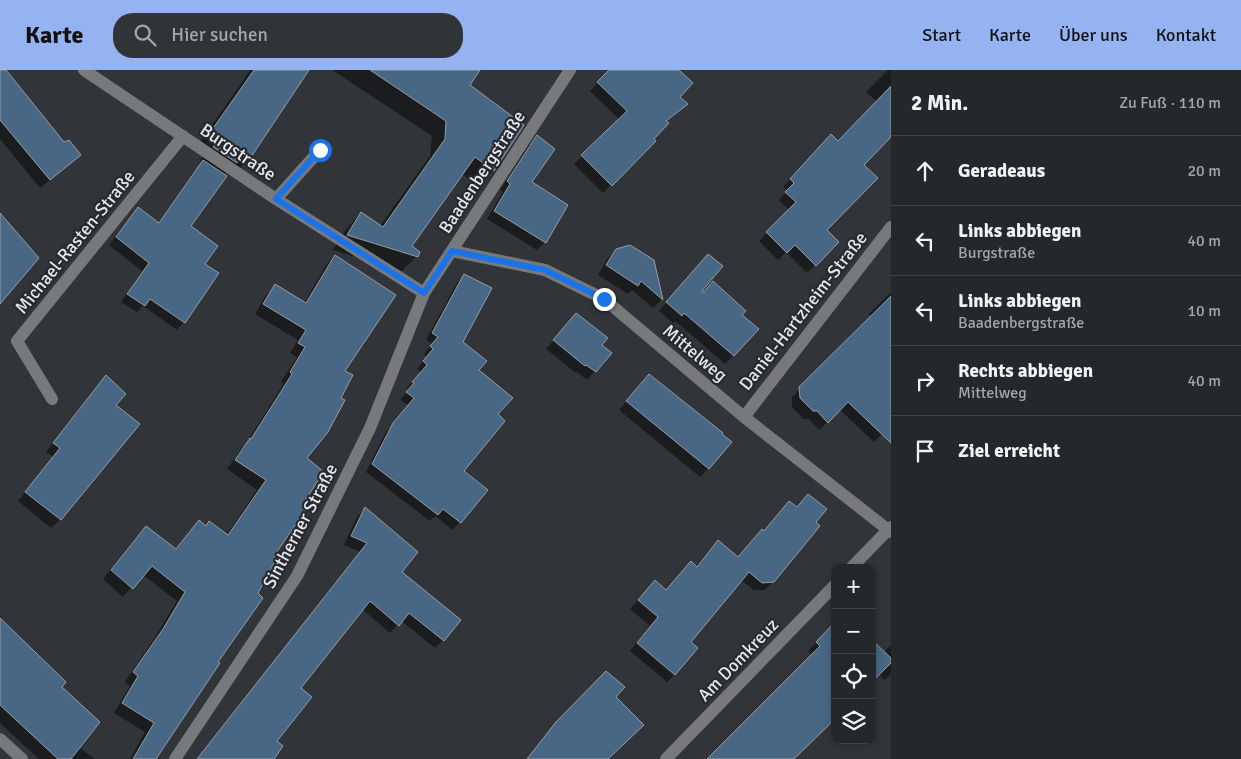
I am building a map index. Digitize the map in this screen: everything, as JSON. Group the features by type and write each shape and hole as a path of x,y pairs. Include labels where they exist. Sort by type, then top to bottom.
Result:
{"street":[{"name":"Burgstraße","path":"84,70 276,199 424,293"},
{"name":"Baadenbergstraße","path":"424,293 570,70"},
{"name":"Michael-Rasten-Straße","path":"52,399 17,341 183,136"},
{"path":"276,199 320,150"},
{"name":"Daniel-Hartzheim-Straße","path":"744,417 891,227"},
{"name":"Mittelweg","path":"452,251 545,270 604,299 744,417 890,529"},
{"name":"Sintherner Straße","path":"175,759 297,576 370,428 424,293"},
{"path":"855,564 890,529"},
{"name":"Am Domkreuz","path":"666,759 831,589"},
{"path":"0,739 22,759"}],"building":[{"path":"0,70 6,70 64,142 69,140 81,155 50,180 0,120"},
{"path":"254,70 309,70 249,160 242,155 237,163 213,147 218,140 209,134"},
{"path":"370,70 480,70 470,85 524,125 494,171 475,157 412,246 420,252 418,257 347,235 361,212 383,227 445,139 446,121"},
{"path":"609,70 679,70 693,83 680,97 688,104 666,121 669,123 654,139 656,141 612,186 581,155 627,111 597,82"},
{"path":"891,86 891,137 864,165 878,178 827,230 839,242 816,266 795,245 787,253 766,232 796,202 785,192 794,183 790,179 831,134 838,141"},
{"path":"537,135 555,149 532,182 568,205 546,243 494,211 510,184 507,181"},
{"path":"203,160 227,176 191,226 218,246 205,264 219,273 185,323 150,299 145,306 127,294 149,263 116,237 138,207 159,223"},
{"path":"0,213 39,258 0,304"},
{"path":"630,245 654,260 663,300 641,281 638,286 606,265 616,249"},
{"path":"708,254 723,266 702,291 704,292 713,281 746,311 742,315 759,329 734,356 684,313 682,316 666,302"},
{"path":"335,255 396,295 345,371 353,375 341,398 345,400 328,432 307,458 324,472 302,505 307,508 274,556 277,558 258,593 263,598 218,662 220,663 156,759 133,759 154,723 122,703 138,676 133,672 163,629 185,592 152,566 133,589 111,570 146,526 176,549 199,520 206,526 209,521 228,535 266,480 235,460 251,439 292,374 290,372 305,347 298,343 306,330 263,304 275,284 306,303"},
{"path":"464,274 492,288 463,342 487,361 479,370 513,398 498,414 505,421 464,471 488,490 461,523 443,509 438,515 372,464 393,423 414,398 406,392 427,365 423,361 433,349 430,346 438,337 432,333"},
{"path":"891,296 891,443 848,402 828,423 817,411 813,411 800,398 799,387"},
{"path":"576,313 608,338 602,345 612,353 596,372 585,366 553,340"},
{"path":"649,374 732,442 709,469 626,401"},
{"path":"106,375 126,394 116,405 140,424 61,520 25,492 60,448 53,443"},
{"path":"808,494 827,509 816,522 820,526 774,582 762,583 749,572 691,642 698,648 675,675 637,643 658,617 638,600 655,580 666,590 691,561 697,567 718,540 738,557 762,529 764,531 789,501 797,507"},
{"path":"365,507 418,552 402,572 461,620 444,641 409,613 399,626 370,601 301,688 312,697 277,741 283,746 274,759 197,759 367,543 351,536"},
{"path":"0,618 66,682 62,687 100,722 71,759 58,759 0,705"},
{"path":"831,626 831,723 794,759 707,759 820,646 816,642"},
{"path":"876,644 891,658 891,663 876,678"},
{"path":"606,671 625,687 616,697 644,725 608,759 527,759 556,722"}],"route":[{"path":"320,150 276,199 424,293 452,251 545,270 604,299"}]}
